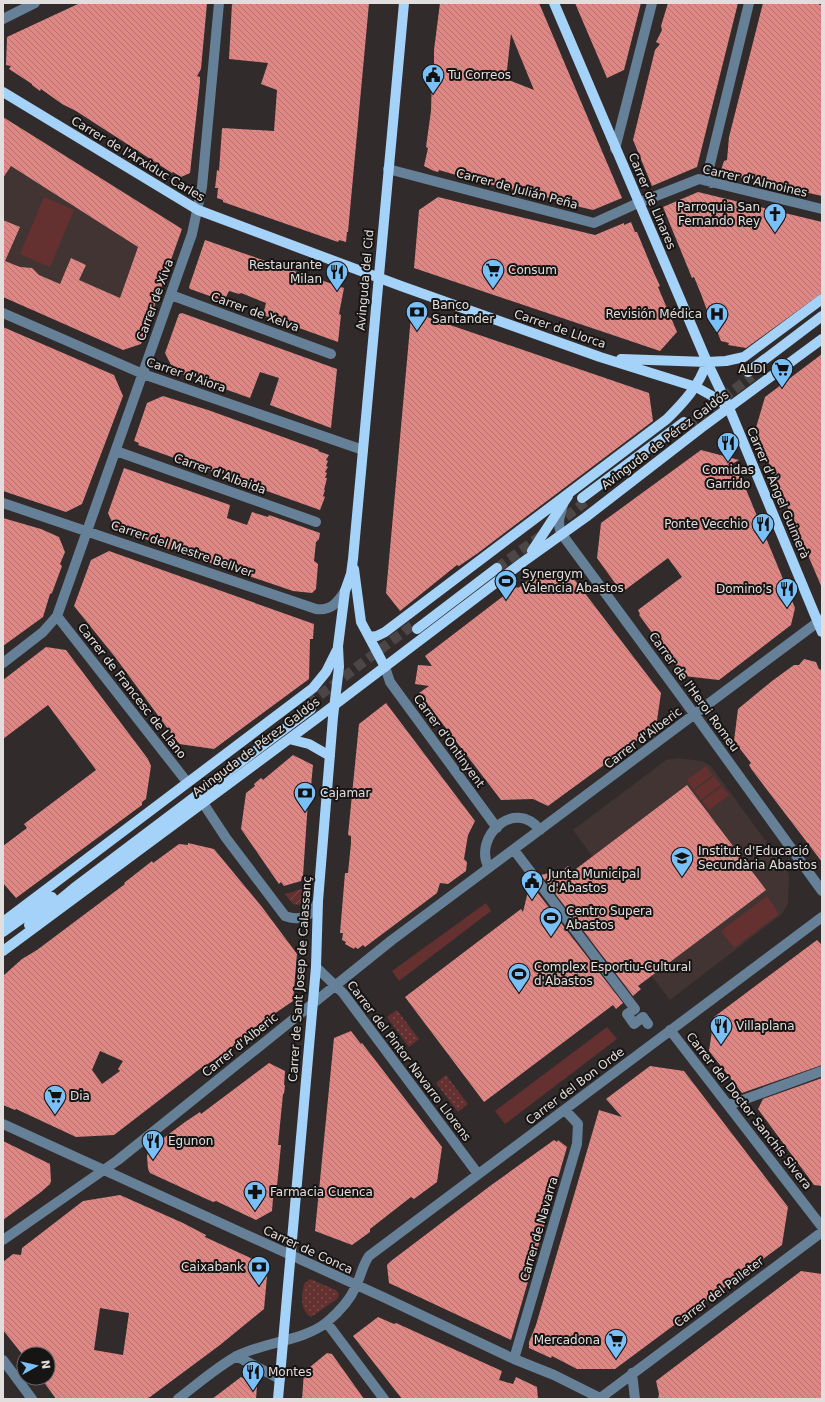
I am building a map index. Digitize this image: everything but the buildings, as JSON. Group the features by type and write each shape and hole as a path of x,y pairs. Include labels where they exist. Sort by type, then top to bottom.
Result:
{"main road":[{"name":"Avinguda del Cid","path":"336,704 339,667 338,646 345,591 352,574 404,3"},
{"name":"Carrer de Linares","path":"554,3 706,362 729,408"},
{"name":"Carrer de l'Arxiduc Carles","path":"3,92 198,210 379,278"},
{"name":"Carrer de Llorca","path":"379,278 600,357 696,387 714,397 729,408"},
{"path":"600,357 636,360 706,362 726,361 744,357 822,299"},
{"path":"822,316 750,374 822,324"},
{"name":"Avinguda de Pérez Galdós","path":"3,951 203,804 561,533 822,339"},
{"name":"Avinguda de Pérez Galdós","path":"369,637 377,636 385,632 667,419 696,387 702,377 706,362"},
{"name":"Carrer d'Àngel Guimerà","path":"729,408 820,621 822,632"},
{"name":"Avinguda de Pérez Galdós","path":"583,500 686,424"},
{"name":"Avinguda de Pérez Galdós","path":"523,562 536,546 570,493"},
{"name":"Avinguda del Cid","path":"353,559 361,622 385,667"},
{"path":"415,626 495,567"},
{"name":"Avinguda de Pérez Galdós","path":"3,922 313,688 326,672 338,646"},
{"name":"Carrer de Sant Josep de Calassanç","path":"278,1399 316,967 318,901 330,756 336,704"},
{"name":"Avinguda de Pérez Galdós","path":"3,932 309,706 74,888 3,947"},
{"path":"289,739 309,744 330,756"}],"street":[{"path":"3,19 35,3"},
{"name":"Carrer de Xiva","path":"3,663 43,632 57,616 192,234 202,187 219,3"},
{"path":"615,149 652,3"},
{"path":"711,183 708,172 749,3"},
{"name":"Carrer de Julián Peña","path":"388,169 594,222 638,203"},
{"name":"Carrer d'Almoines","path":"638,203 697,179 822,209"},
{"name":"Carrer de Xelva","path":"171,295 331,354"},
{"name":"Carrer d'Aiora","path":"3,313 143,374 363,450"},
{"name":"Carrer d'Albaida","path":"116,451 316,522"},
{"name":"Carrer del Mestre Bellver","path":"3,502 88,530 316,610 323,610 334,605 345,591"},
{"path":"561,533 559,528 560,514 564,504"},
{"name":"Carrer de l'Heroi Romeu","path":"561,533 822,891"},
{"name":"Carrer de Francesc de Llano","path":"57,616 187,782"},
{"name":"Carrer d'Alberic","path":"3,1240 104,1171 392,940 820,621"},
{"name":"Carrer d'Ontinyent","path":"385,667 390,682 497,828"},
{"path":"203,804 226,838 285,916 293,919 301,918 314,911 318,901"},
{"path":"489,868 486,862 486,845 490,834 497,828 508,820 520,817 528,819 540,830"},
{"path":"514,850 635,1009 627,1014 634,1024 645,1021"},
{"name":"Carrer del Bon Orde","path":"178,1399 236,1356 305,1334 327,1323 344,1306 356,1286 363,1264 369,1256 822,917"},
{"name":"Carrer del Pintor Navarro Llorens","path":"316,967 343,993 478,1174"},
{"name":"Carrer del Doctor Sanchís Sivera","path":"670,1030 822,1227"},
{"path":"729,1105 822,1071"},
{"name":"Carrer de Navarra","path":"514,1359 577,1144 578,1124 565,1110"},
{"name":"Carrer de Conca","path":"3,1124 514,1359 560,1378 601,1399"},
{"name":"Carrer del Palleter","path":"601,1399 632,1373 822,1232"},
{"path":"327,1323 384,1399"},
{"path":"236,1356 280,1379"},
{"path":"3,1360 32,1399"},
{"path":"632,1373 635,1399"}],"shaded area":[{"path":"3,161 138,246 120,298 64,274 46,315 3,297"},
{"path":"44,197 74,210 50,267 20,254"},
{"name":"Institut d'Educació Secundària Abastos","path":"678,758 702,761 711,766 787,870 789,875 788,904 782,914 670,1000 572,872 592,856 573,830 666,760"},
{"path":"706,766 713,775 693,790 687,780"},
{"path":"714,776 721,785 701,800 694,791"},
{"path":"722,786 729,795 709,810 702,801"},
{"path":"305,888 304,901 300,905 293,904 285,894"},
{"path":"767,896 779,914 734,948 721,931"},
{"path":"486,903 491,911 399,981 392,971"},
{"path":"397,1010 419,1039 409,1047 387,1017"},
{"path":"607,1027 617,1039 505,1124 495,1111"},
{"path":"446,1075 468,1104 458,1112 436,1083"},
{"path":"310,1279 336,1290 339,1294 337,1299 311,1317 307,1314 302,1302 304,1284"}],"tunnel":[{"path":"687,426 752,376"},
{"path":"554,526 585,502"},
{"path":"497,568 542,535"},
{"path":"308,704 414,624"}],"place":[{"name":"Tu Correos","path":"433,94"},
{"name":"Parroquia San Fernando Rey","path":"775,234"},
{"name":"Consum","path":"493,290"},
{"name":"Restaurante Milan","path":"337,292"},
{"name":"Banco Santander","path":"417,332"},
{"name":"Revisión Médica","path":"717,334"},
{"name":"ALDI","path":"782,388"},
{"name":"Comidas Garrido","path":"728,462"},
{"name":"Ponte Vecchio","path":"763,544"},
{"name":"Synergym Valencia Abastos","path":"506,600"},
{"name":"Domino's","path":"787,608"},
{"name":"Cajamar","path":"305,812"},
{"name":"Institut d'Educació Secundària Abastos","path":"682,878"},
{"name":"Junta Municipal d'Abastos","path":"532,900"},
{"name":"Centro Supera Abastos","path":"551,938"},
{"name":"Complex Esportiu-Cultural d'Abastos","path":"519,994"},
{"name":"Villaplana","path":"721,1046"},
{"name":"Dia","path":"55,1116"},
{"name":"Egunon","path":"153,1160"},
{"name":"Farmacia Cuenca","path":"255,1212"},
{"name":"Caixabank","path":"259,1286"},
{"name":"Mercadona","path":"616,1360"},
{"name":"Montes","path":"253,1392"}]}
